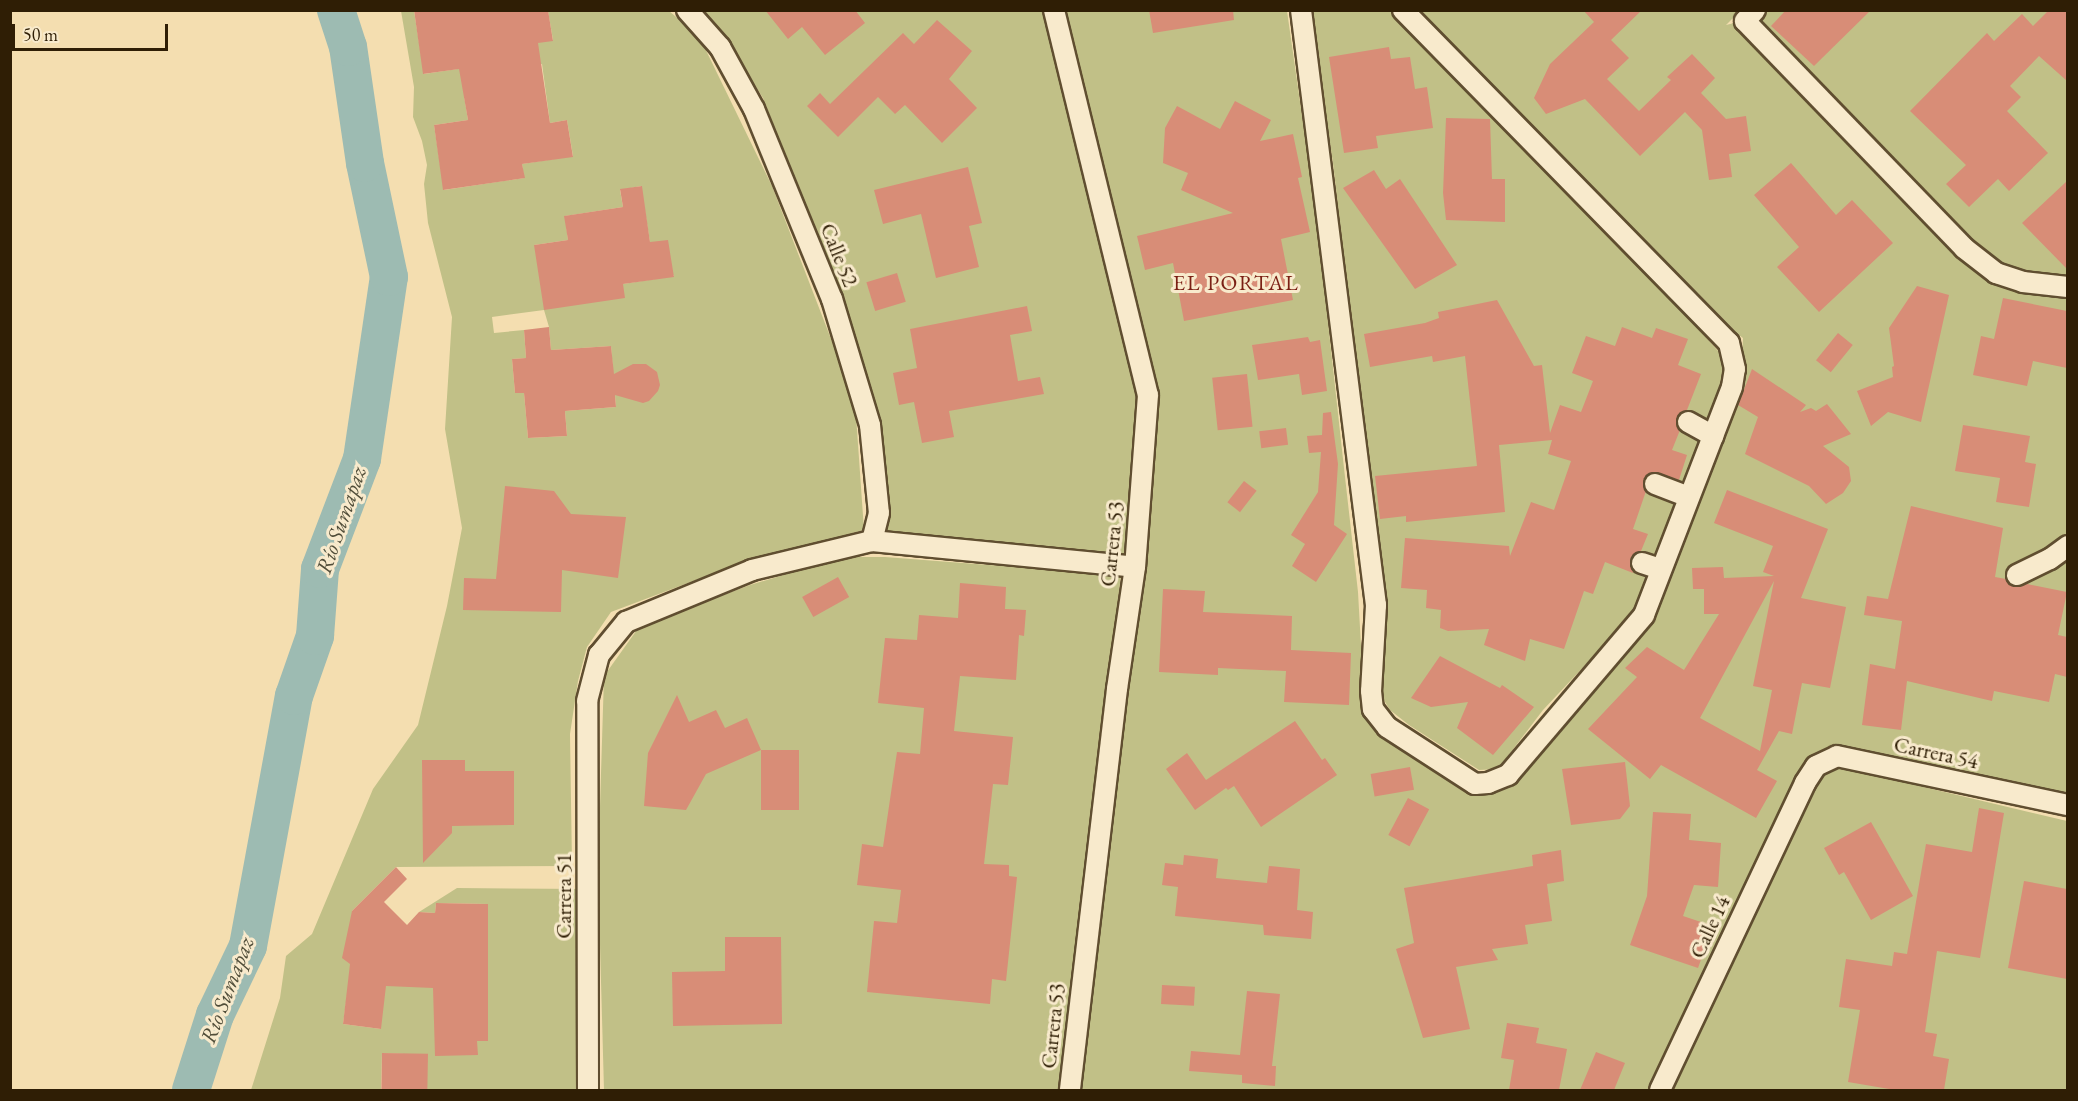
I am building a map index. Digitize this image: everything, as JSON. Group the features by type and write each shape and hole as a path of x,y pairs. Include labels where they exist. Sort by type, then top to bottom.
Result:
{"street":[{"name":"Calle 52","path":"687,10 720,47 754,109 832,298 870,425 879,513 872,541"},
{"name":"Carrera 53","path":"1054,10 1148,395 1135,567 1117,689 1070,1090"},
{"path":"1301,10 1376,605 1371,691 1373,709 1387,726 1475,784 1488,783 1508,775 1644,615 1732,387 1735,369 1729,343 1402,10"},
{"path":"1755,10 1745,21 1964,248 1996,273 2023,282 2067,287"},
{"path":"1688,422 1713,436"},
{"path":"1655,484 1689,497"},
{"name":"Carrera 51","path":"588,1090 586,701 599,655 626,622 752,570 872,541 1135,567"},
{"path":"2017,576 2050,559 2067,546"},
{"path":"1642,563 1661,569"},
{"name":"Carrera 54","path":"1805,783 1816,766 1837,756 2067,805"},
{"name":"Calle 14","path":"1660,1090 1805,783"}],"shaded area":[{"path":"1765,10 2067,11 2067,278 2008,268 1964,235 1756,19"},
{"path":"401,11 414,11 424,74 504,62 502,48 553,40 548,11 669,11 699,36 772,186 855,401 864,530 741,563 611,612 587,647 578,681 570,734 572,866 396,867 352,911 488,991 488,904 436,903 435,913 419,912 457,888 588,889 586,1090 427,1090 427,1055 382,1053 381,1090 251,1090 280,998 286,956 312,934 373,789 418,725 447,606 462,528 445,429 452,317 428,223 424,184 427,165 422,141 413,117 414,87","holes":["542,64 550,123 567,120 573,156 522,164 524,178 444,190 434,125 468,120 464,96 519,68","641,186 650,242 674,276 623,284 534,245 568,240 565,216 623,207 620,190","544,310 549,327 551,350 611,346 616,407 565,411 567,436 528,438 524,393 515,393 512,359 526,358 524,330 494,333 492,317","348,988 381,1029 343,1024"]},
{"path":"702,11 1047,11 1141,404 1129,558 878,534 877,421 849,321 763,98 716,24"},
{"path":"1062,11 1287,11 1316,213 1358,592 1365,717 1475,791 1515,783 1647,627 1683,543 1741,382 1743,338 1724,324 1413,11 1740,11 1726,25 1738,22 1957,249 2067,294 2067,795 1837,748 1805,766 1782,808 1735,917 1653,1090 1076,1090 1151,490 1156,391"},
{"path":"1310,11 1390,11 1488,114 1663,288 1726,360 1728,373 1664,543 1634,613 1543,710 1498,769 1479,770 1409,725 1390,710 1382,697 1384,643 1360,395 1333,163"},
{"path":"843,557 885,557 1121,575 1061,1090 604,1090 598,872 604,676 639,627 750,585"},
{"path":"1832,769 1848,769 2067,821 2067,1090 1669,1090 1821,774"}],"building":[{"path":"414,10 548,10 553,41 538,43 550,123 567,120 573,157 522,164 525,178 443,190 434,125 468,120 459,69 423,74"},
{"path":"765,10 855,10 865,23 825,55 802,27 788,39"},
{"path":"1149,10 1233,10 1234,20 1153,33"},
{"path":"1583,10 1642,10 1611,40 1629,58 1607,79 1639,111 1671,80 1667,77 1692,54 1715,78 1701,93 1726,119 1746,116 1751,151 1729,154 1732,177 1709,180 1702,130 1685,112 1640,156 1585,99 1546,114 1534,98 1550,64 1594,22"},
{"path":"1786,10 1871,10 1814,66 1771,26"},
{"path":"2049,10 2067,10 2067,81 2039,56 2010,86 2021,97 2007,111 2048,153 2009,191 1998,179 1969,207 1946,184 1966,165 1910,111 1987,33 1994,41 2022,14 2033,26"},
{"path":"937,20 972,51 949,79 977,108 942,143 905,105 895,114 878,97 838,137 807,106 820,93 830,104 903,33 914,44"},
{"path":"1389,47 1391,59 1410,57 1415,89 1427,87 1433,128 1376,136 1378,148 1344,153 1329,57"},
{"path":"1235,101 1271,120 1260,141 1293,134 1302,177 1298,178 1310,232 1281,239 1293,300 1184,321 1173,263 1145,270 1137,236 1233,213 1181,190 1188,173 1163,163 1165,128 1177,106 1220,129"},
{"path":"1446,118 1490,119 1492,179 1505,179 1505,222 1446,220 1443,193"},
{"path":"1791,163 1836,215 1852,200 1893,243 1819,312 1777,267 1799,247 1754,195"},
{"path":"968,167 982,223 969,226 979,267 936,278 921,214 883,224 874,190"},
{"path":"1374,170 1386,189 1400,179 1457,265 1415,289 1343,188"},
{"path":"2067,181 2067,269 2022,223"},
{"path":"642,186 650,242 668,240 674,277 623,284 625,298 544,310 534,245 568,240 564,216 623,207 620,189"},
{"path":"897,273 906,302 875,311 866,282"},
{"path":"1917,286 1949,295 1921,422 1888,412 1871,426 1857,391 1893,377 1892,367 1894,366 1889,328"},
{"path":"2003,298 2067,311 2067,368 2033,361 2027,386 1973,375 1981,336 1994,339"},
{"path":"1497,300 1534,366 1542,365 1550,433 1560,405 1581,412 1593,381 1572,373 1586,336 1615,346 1622,327 1652,338 1656,328 1688,339 1678,365 1701,374 1687,410 1678,416 1676,422 1680,430 1672,450 1687,455 1679,480 1654,472 1644,480 1646,491 1633,529 1648,534 1641,551 1631,559 1633,573 1605,562 1593,594 1584,591 1564,649 1530,639 1525,661 1484,645 1489,629 1448,631 1440,628 1441,610 1426,608 1427,590 1401,588 1405,538 1509,546 1510,556 1531,502 1554,510 1571,461 1548,454 1552,440 1499,445 1505,512 1406,522 1406,516 1380,519 1375,476 1477,466 1465,356 1433,362 1432,356 1370,367 1364,334 1425,323 1439,318 1438,312"},
{"path":"1027,306 1032,331 1010,335 1018,381 1040,377 1044,394 949,411 954,437 922,443 914,402 899,405 893,373 917,368 910,329"},
{"path":"549,327 551,350 611,346 614,374 633,364 646,364 657,372 660,385 658,391 649,401 643,403 615,395 616,407 565,411 567,436 528,438 524,393 515,393 512,359 526,358 524,330"},
{"path":"1838,333 1853,345 1831,372 1816,360"},
{"path":"1308,337 1310,342 1320,340 1327,391 1302,395 1299,374 1258,380 1252,345"},
{"path":"1752,369 1806,405 1800,412 1811,408 1816,411 1827,404 1851,434 1823,446 1849,467 1851,481 1843,493 1826,504 1809,486 1745,454 1758,417 1738,405"},
{"path":"1247,374 1253,427 1218,430 1212,378"},
{"path":"1331,412 1338,464 1334,525 1347,534 1316,582 1292,566 1305,544 1291,535 1318,492 1321,452 1309,453 1307,436 1322,435 1323,413"},
{"path":"1963,425 2030,436 2025,462 2036,464 2029,507 1996,502 2000,478 1955,471"},
{"path":"1286,428 1288,445 1261,448 1259,431"},
{"path":"1244,481 1257,491 1240,512 1227,502"},
{"path":"505,486 554,491 571,514 626,517 618,578 562,570 561,612 463,610 464,578 496,579"},
{"path":"1727,490 1828,529 1801,598 1846,607 1830,688 1802,683 1792,734 1779,731 1757,770 1777,781 1756,818 1661,765 1650,779 1588,729 1637,677 1625,668 1647,647 1684,670 1719,614 1704,614 1704,589 1693,589 1692,568 1723,567 1724,578 1774,576 1763,572 1773,546 1714,523","holes":["1774,581 1753,686 1772,690 1760,751 1700,718"]},
{"path":"1911,506 2003,528 1995,577 2006,579 2016,587 2027,584 2067,592 2058,635 2067,637 2067,677 2055,674 2049,702 1994,691 1992,701 1907,681 1901,730 1862,725 1870,664 1895,669 1902,621 1864,615 1867,596 1888,599"},
{"path":"838,577 849,597 813,617 802,597"},
{"path":"960,583 1006,587 1005,609 1026,610 1024,636 1019,635 1016,680 960,676 954,731 1013,737 1008,785 993,784 984,864 1009,865 1009,876 1017,877 1006,981 992,979 990,1004 867,992 874,921 897,923 901,890 857,885 862,844 883,847 897,752 920,754 924,708 878,703 885,638 917,640 919,615 958,618"},
{"path":"1163,589 1205,591 1203,612 1292,616 1291,650 1351,653 1349,705 1284,702 1286,671 1218,668 1218,675 1159,672"},
{"path":"1440,656 1500,688 1502,685 1534,707 1493,755 1457,728 1468,702 1431,707 1411,698"},
{"path":"677,695 689,722 716,710 725,728 747,718 761,750 706,774 686,810 644,806 648,753"},
{"path":"1295,721 1322,760 1325,758 1337,775 1261,827 1234,786 1228,790 1226,788 1195,810 1166,769 1187,753 1206,780"},
{"path":"761,750 799,750 799,810 761,810"},
{"path":"422,760 465,760 465,771 514,771 514,825 452,826 452,833 423,863"},
{"path":"1625,762 1630,806 1620,819 1571,825 1562,769"},
{"path":"1410,767 1414,790 1375,797 1371,774"},
{"path":"1408,798 1429,809 1409,846 1388,835"},
{"path":"1979,808 2004,813 1980,958 1937,951 1925,1032 1937,1034 1933,1056 1949,1059 1944,1090 1895,1090 1848,1082 1860,1010 1839,1007 1846,959 1892,966 1894,952 1907,954 1926,844 1972,852"},
{"path":"1653,812 1691,814 1689,840 1721,843 1718,887 1694,885 1683,916 1713,926 1698,968 1630,945 1647,896"},
{"path":"1871,822 1913,896 1871,920 1844,872 1839,875 1824,848"},
{"path":"1561,850 1564,881 1547,884 1552,921 1525,925 1528,944 1492,949 1498,960 1456,967 1470,1029 1423,1038 1396,949 1414,943 1404,888 1533,866 1532,855"},
{"path":"1184,855 1218,859 1216,878 1267,883 1269,866 1300,869 1297,910 1313,912 1311,939 1264,935 1263,925 1175,916 1178,887 1162,885 1165,863 1183,865"},
{"path":"396,867 407,879 384,902 407,925 419,912 435,913 436,903 488,904 488,1041 477,1041 478,1055 435,1056 433,988 386,986 381,1029 343,1024 350,964 342,958 352,911"},
{"path":"2024,881 2067,889 2067,979 2008,968"},
{"path":"725,937 781,937 782,1024 673,1026 672,972 725,971"},
{"path":"1162,985 1195,987 1194,1006 1161,1004"},
{"path":"1247,991 1280,994 1272,1066 1276,1066 1275,1086 1242,1083 1242,1075 1189,1071 1191,1051 1240,1055"},
{"path":"1507,1023 1539,1028 1536,1043 1567,1049 1559,1090 1509,1090 1514,1060 1501,1058"},
{"path":"1596,1052 1625,1063 1614,1090 1580,1090"},
{"path":"382,1053 428,1054 427,1090 381,1090"}],"waterway":[{"name":"Río Sumapaz","path":"191,1090 215,1015 248,946 294,696 315,636 320,569 362,459 389,277 365,163 348,47 336,10"}],"district":[{"name":"EL PORTAL","path":"1236,283"}]}
